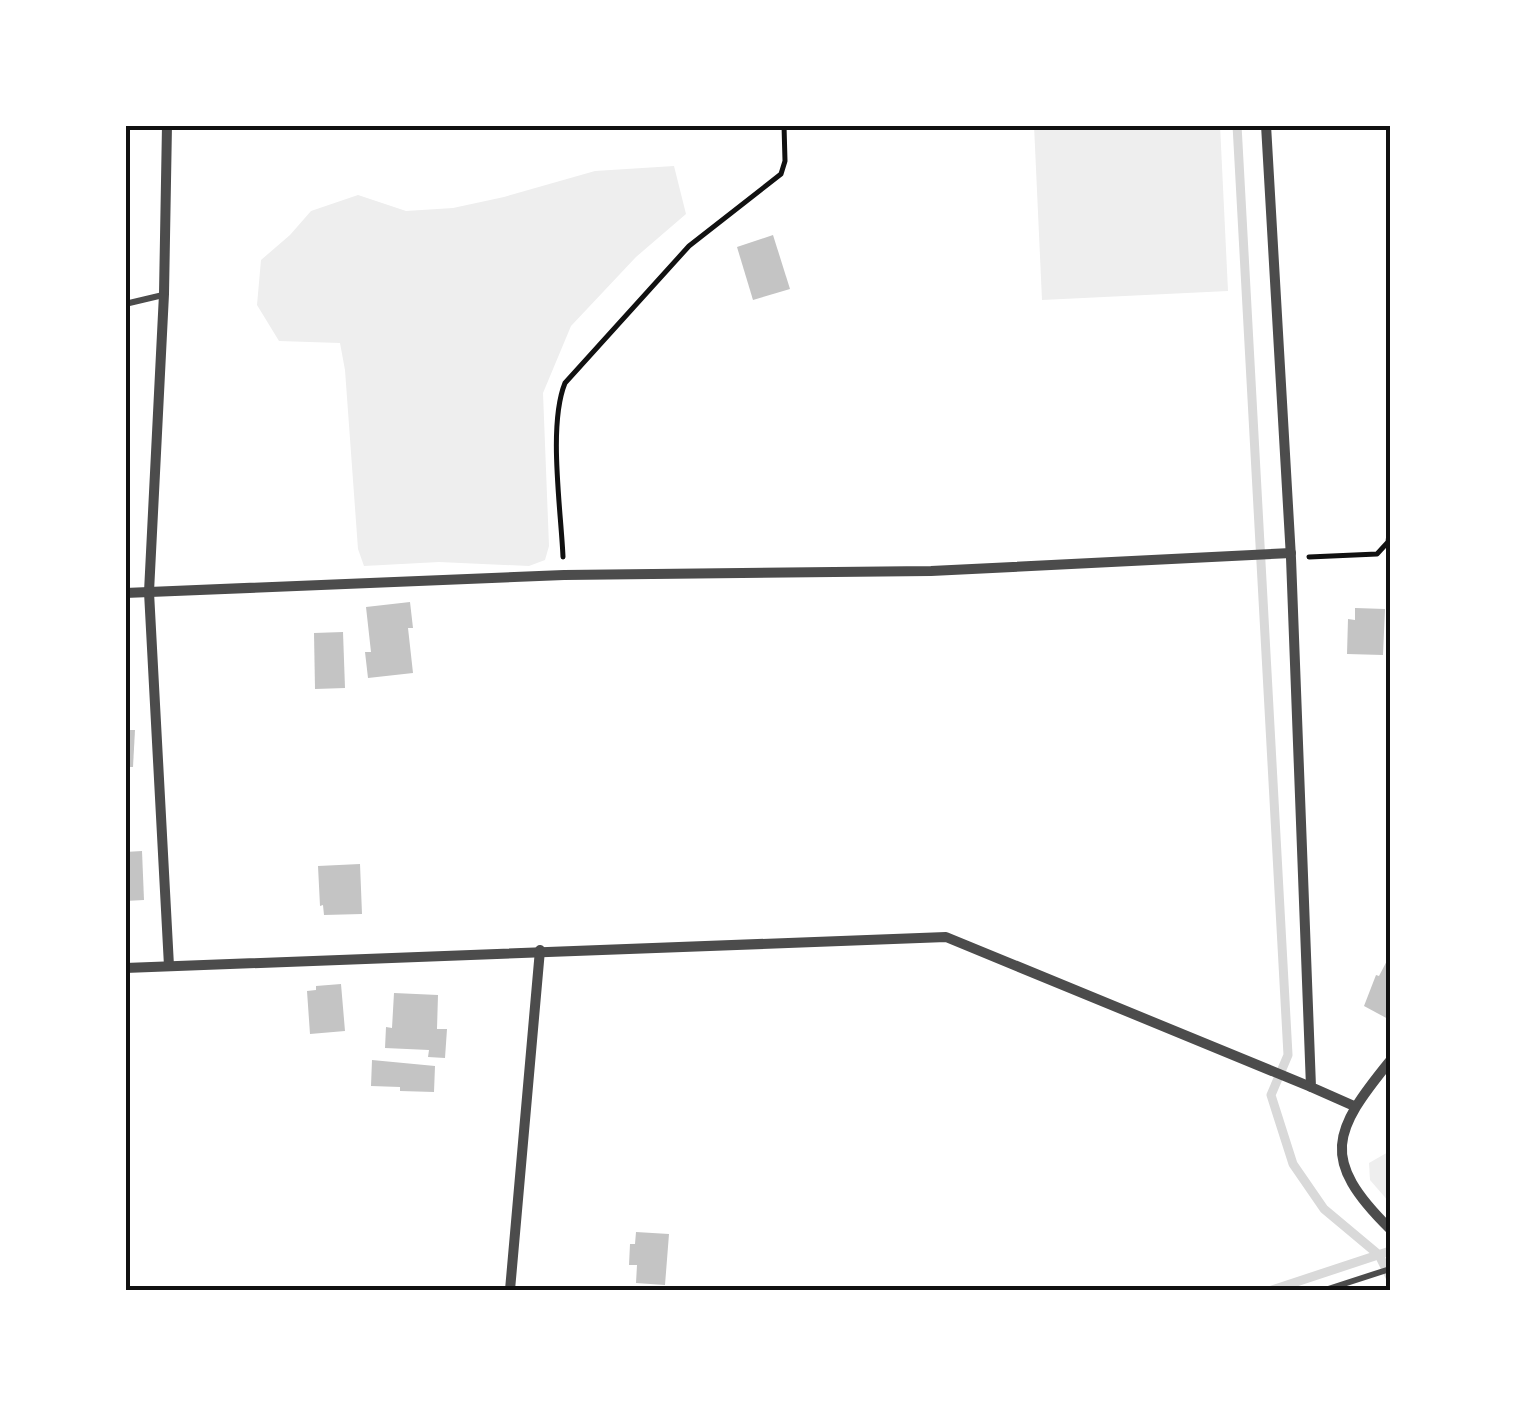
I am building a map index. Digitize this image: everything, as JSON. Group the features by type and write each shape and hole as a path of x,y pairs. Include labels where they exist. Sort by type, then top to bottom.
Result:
{"street":[{"path":"168,125 149,592 168,966"},
{"path":"1266,125 1291,556 1311,1086"},
{"path":"125,593 564,575 931,571 1291,556"},
{"path":"125,968 946,937 1354,1106"},
{"path":"510,1290 540,950"},
{"path":"1390,1060 1354,1106 1343,1130 1342,1153 1350,1180 1366,1206 1390,1229"}],"lane":[{"path":"125,304 164,294"},
{"path":"1325,1290 1390,1269"}],"path":[{"path":"564,575 557,423 558,399 565,383 689,246 781,174 785,161 784,125"},
{"path":"1291,556 1377,554 1388,542 1390,525"}],"shaded area":[{"path":"1034,125 1220,125 1228,291 1042,300"},
{"path":"674,166 686,214 636,257 571,326 543,393 549,546 545,560 529,566 439,562 364,566 358,549 340,343 279,341 257,305 261,260 311,211 358,195 406,211 453,208 595,171"},
{"path":"1390,1151 1390,1203 1370,1180 1369,1163"}],"building":[{"path":"773,235 790,289 753,300 737,247"},
{"path":"410,602 413,628 408,628 413,673 368,678 365,652 371,652 366,607"},
{"path":"1355,608 1385,609 1383,655 1347,654 1348,619 1355,620"},
{"path":"343,632 345,688 315,689 314,633"},
{"path":"125,730 135,730 133,767 125,767"},
{"path":"142,851 144,900 125,901 125,852"},
{"path":"360,864 362,914 324,915 318,866"},
{"path":"1390,955 1390,1020 1364,1006 1376,975 1379,976"},
{"path":"341,984 345,1031 310,1034 307,991 316,990 316,986"},
{"path":"394,993 438,995 437,1029 447,1029 445,1058 428,1057 429,1050 385,1048 386,1027 392,1028"},
{"path":"372,1060 435,1066 434,1092 371,1086"},
{"path":"636,1232 669,1234 665,1285 636,1283 637,1265 629,1265 630,1244 635,1244"}],"waterway":[{"path":"1237,125 1288,1055 1271,1095 1293,1164 1324,1209 1379,1255 1390,1277"},
{"path":"1272,1290 1390,1251"}]}
